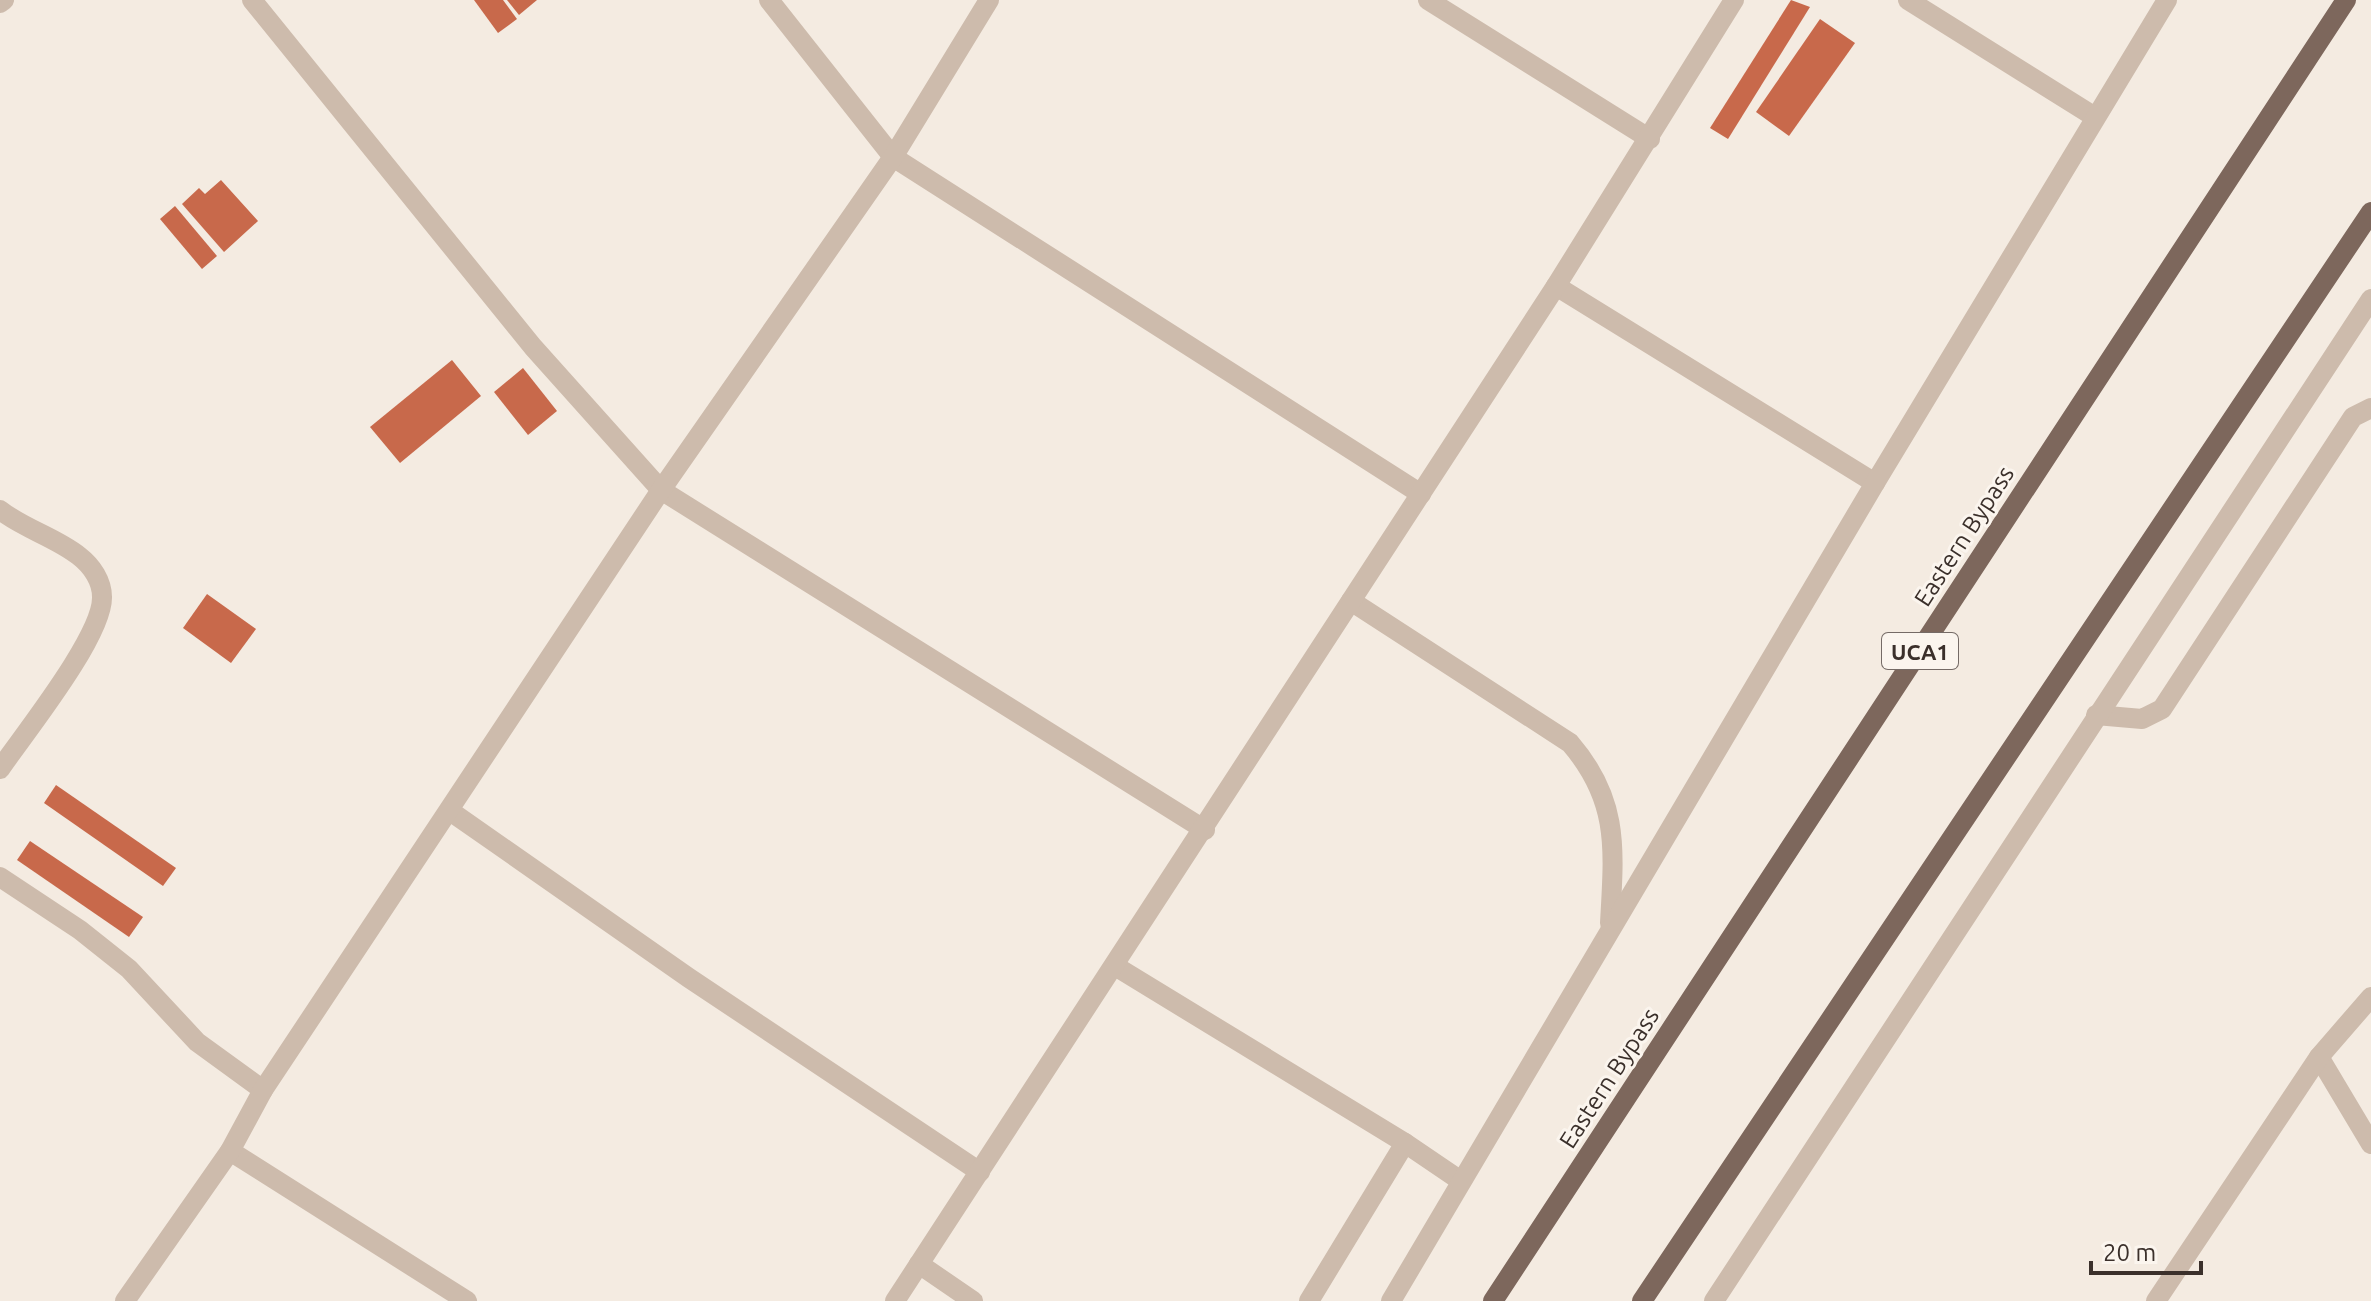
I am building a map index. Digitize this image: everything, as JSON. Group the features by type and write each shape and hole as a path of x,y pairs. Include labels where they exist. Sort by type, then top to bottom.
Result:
{"main road":[{"name":"Eastern Bypass","path":"1493,1301 2346,0"},
{"path":"1642,1301 2371,212"}],"street":[{"path":"252,0 533,347 661,490 1205,830"},
{"path":"769,0 893,157 1421,494"},
{"path":"125,1301 230,1151 263,1090 661,490 893,157 989,0"},
{"path":"1428,0 1650,139"},
{"path":"895,1301 1205,830 1556,286 1734,0"},
{"path":"1908,0 2095,117"},
{"path":"1391,1301 1610,927 2167,0"},
{"path":"1556,286 1875,483"},
{"path":"1714,1301 2371,299"},
{"path":"2096,715 2142,719 2162,709 2353,417 2371,408"},
{"path":"0,510 80,556 101,581 103,601 91,633 0,769"},
{"path":"1351,601 1570,743 1587,763 1599,782 1609,817 1614,859 1610,927"},
{"path":"450,811 689,978 980,1172"},
{"path":"0,877 80,930 129,969 197,1042 263,1090"},
{"path":"1115,966 1405,1143 1461,1181"},
{"path":"2156,1301 2319,1057 2371,997"},
{"path":"2319,1057 2371,1144"},
{"path":"1309,1301 1405,1143"},
{"path":"230,1151 467,1301"},
{"path":"919,1264 973,1301"}],"building":[{"path":"474,0 503,0 517,19 498,33"},
{"path":"507,0 537,0 519,15"},
{"path":"1791,0 1810,7 1728,139 1710,128"},
{"path":"1820,19 1855,43 1789,136 1756,112"},
{"path":"221,180 258,221 224,252 182,204 199,188 205,194"},
{"path":"175,206 217,256 202,269 160,219"},
{"path":"452,360 481,396 400,463 370,427"},
{"path":"523,368 557,411 528,435 494,392"},
{"path":"207,594 256,629 231,663 183,628"},
{"path":"56,785 176,868 163,886 44,803"},
{"path":"30,841 143,917 129,937 17,860"}]}
